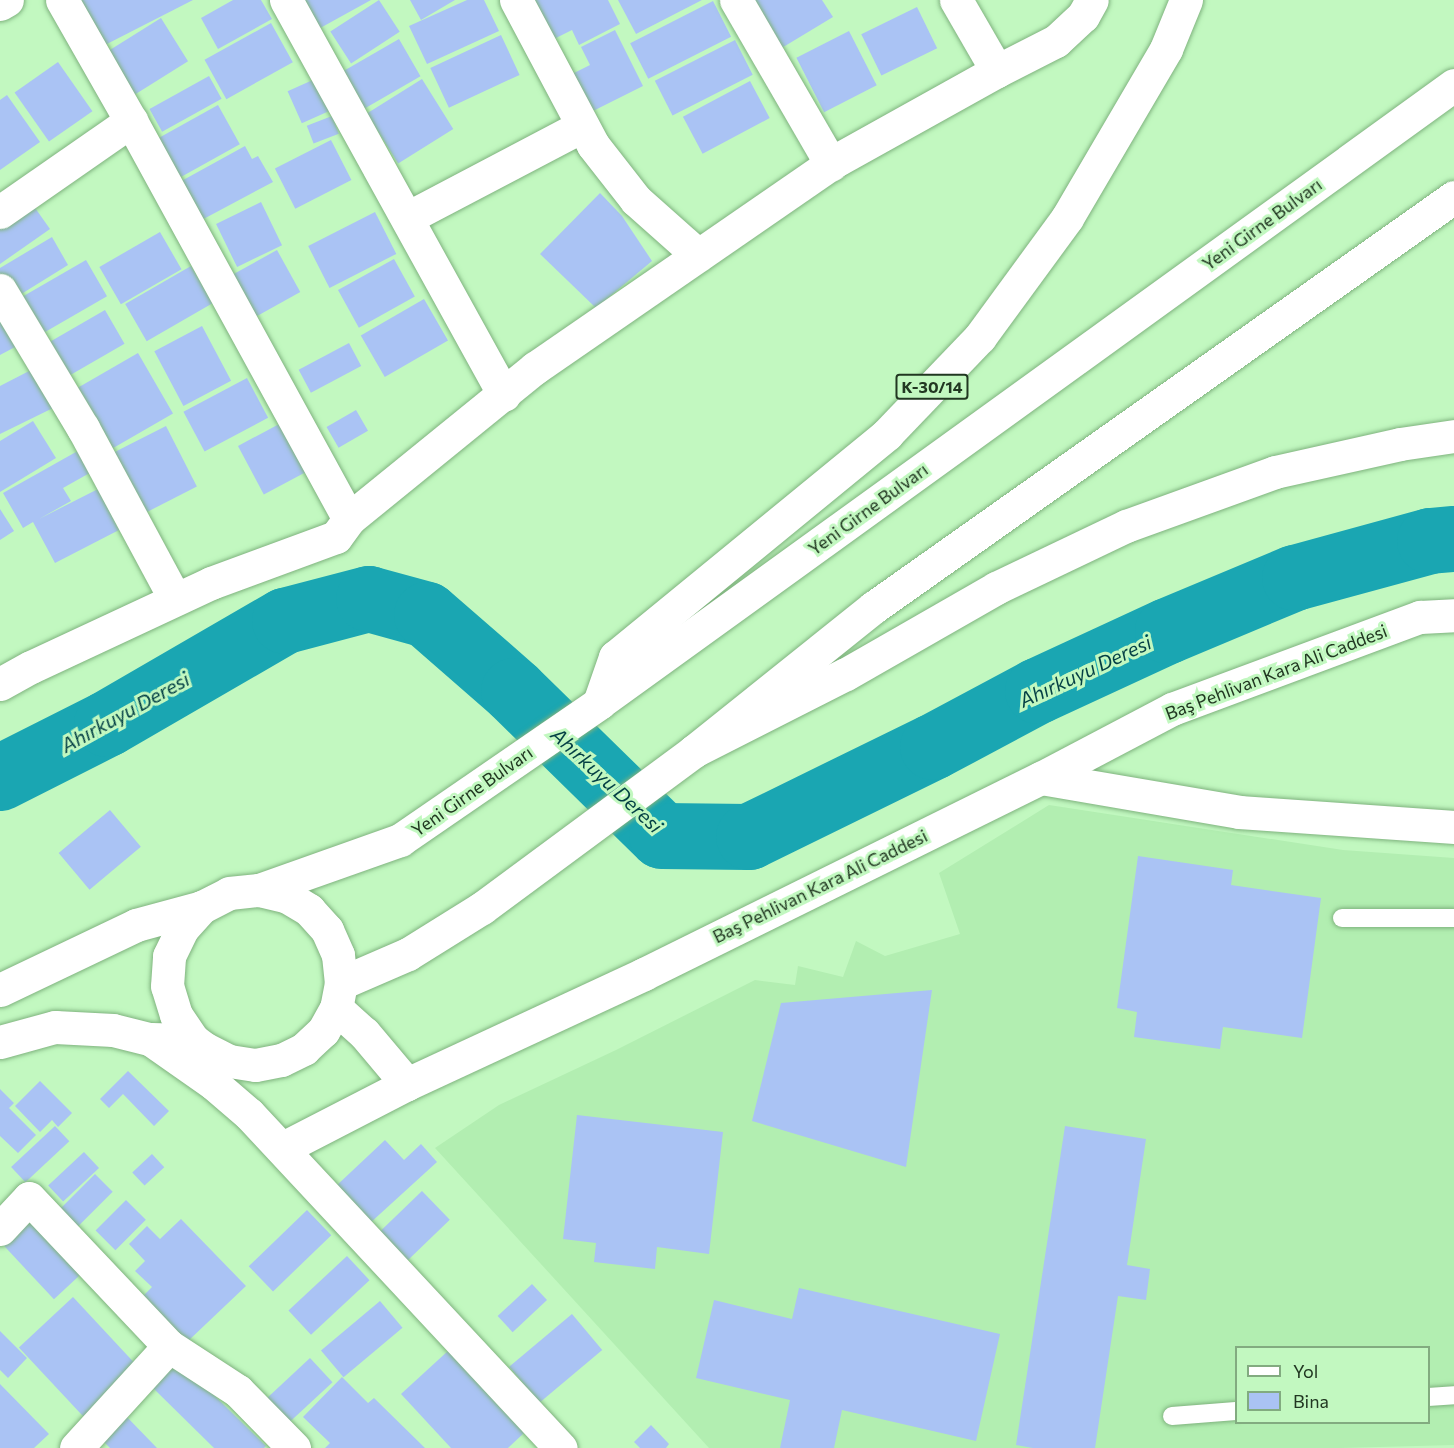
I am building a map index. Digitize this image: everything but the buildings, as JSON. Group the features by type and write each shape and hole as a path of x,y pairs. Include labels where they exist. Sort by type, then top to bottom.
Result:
{"main road":[{"path":"0,4 7,0"},
{"path":"62,0 131,121 349,519"},
{"path":"286,0 504,395"},
{"path":"516,0 592,145 636,200 698,255"},
{"path":"736,0 831,164"},
{"path":"956,0 997,71"},
{"path":"0,684 31,666 211,583 336,537 349,519 536,368 831,164 997,71 1056,42 1083,16 1092,0"},
{"name":"K-30/14","path":"599,703 615,657 887,434 980,337 1068,218 1166,49 1186,0"},
{"name":"Yeni Girne Bulvarı","path":"260,890 400,840 420,827 599,703 1454,85"},
{"path":"0,212 131,121"},
{"path":"407,218 582,126"},
{"path":"338,995 482,908 694,751 874,607 1454,197"},
{"path":"0,290 83,428 175,599"},
{"path":"694,751 846,674 996,588 1126,526 1275,472 1400,444 1454,436"},
{"name":"Baş Pehlivan Kara Ali Caddesi","path":"283,1148 407,1084 644,974 1041,778 1172,709 1420,617 1454,615"},
{"path":"1041,778 1239,812 1454,827"},
{"path":"0,990 136,925 202,907 229,893 260,890 286,896 309,910 327,930 338,955 338,995 323,1031 304,1049 281,1060 255,1065 229,1061 200,1045 150,1039 113,1030 54,1027 0,1042"},
{"path":"202,907 182,928 169,956 167,986 176,1015 200,1045 214,1084"},
{"path":"338,995 364,1033 407,1084"},
{"path":"150,1039 214,1084 283,1148 312,1184 561,1448"},
{"path":"0,1229 29,1198 169,1346 238,1391 294,1448"},
{"path":"76,1448 169,1346"}],"lane":[{"path":"1342,918 1454,918"},
{"path":"1430,1397 1454,1395"},
{"path":"1173,1416 1235,1411"}],"shaded area":[{"path":"1049,805 1343,850 1454,858 1454,1445 1341,1448 709,1448 435,1148 499,1105 616,1050 755,980 795,985 798,966 843,977 856,941 885,956 960,934 939,873"}],"waterway":[{"name":"Ahırkuyu Deresi","path":"0,778 107,724 285,621 369,599 427,615 514,691 662,836 749,837 933,747 1038,691 1168,631 1295,578 1430,541 1454,539"}]}
